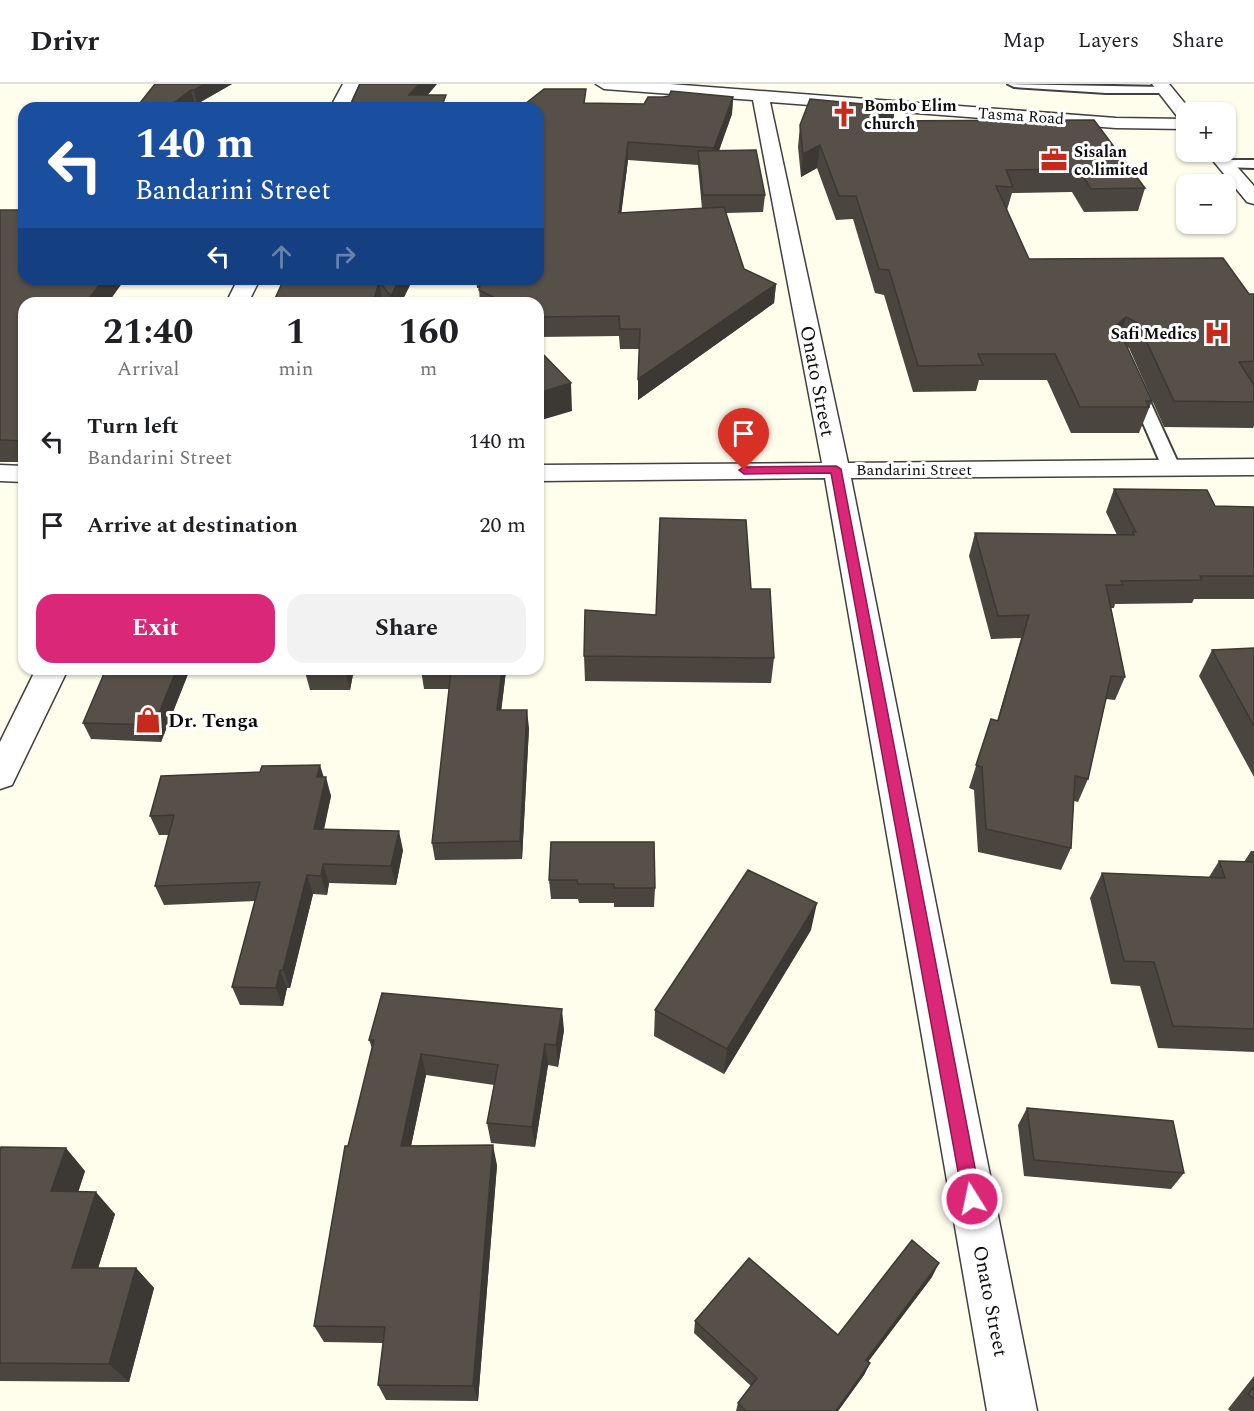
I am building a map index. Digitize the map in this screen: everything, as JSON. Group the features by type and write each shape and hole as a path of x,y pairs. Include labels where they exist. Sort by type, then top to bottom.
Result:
{"street":[{"path":"342,102 351,84"},
{"name":"Tasma Road","path":"604,84 1116,123 1176,124"},
{"path":"1162,87 1176,104"},
{"name":"Onato Street","path":"760,95 836,469 1012,1411"},
{"path":"1223,162 1254,198"},
{"name":"Bandarini Street","path":"544,473 1254,467"},
{"path":"0,473 18,474"},
{"path":"0,776 49,675"}],"lane":[{"path":"1014,84 1106,90 1162,87"},
{"path":"1236,161 1254,164"},
{"path":"1128,370 1171,467"}],"building":[{"path":"155,84 205,84 191,90 175,102 141,102"},
{"path":"360,84 419,84 409,95 446,95 443,102 352,102"},
{"path":"544,89 586,89 584,103 644,104 648,97 669,96 671,91 733,97 714,148 628,142 619,213 724,207 744,269 776,284 638,379 640,329 620,329 619,316 544,317 544,297 493,297 479,290 480,285 544,285 544,102 528,102"},
{"path":"810,99 895,107 867,121 1094,120 1145,188 1091,189 1078,169 1006,170 1013,187 996,186 1029,259 1223,258 1249,294 1254,294 1254,361 1239,362 1254,385 1254,402 1174,401 1138,323 1126,317 1117,325 1152,401 1146,401 1149,407 1080,407 1055,354 978,354 983,365 918,366 889,270 879,269 856,196 839,196 820,145 803,154 800,125"},
{"path":"756,150 765,195 703,195 698,151"},
{"path":"0,210 18,210 18,285 99,285 90,297 18,297 18,441 0,440"},
{"path":"281,285 378,285 375,297 276,297"},
{"path":"382,285 396,285 391,296"},
{"path":"544,355 571,383 544,391"},
{"path":"1114,489 1207,490 1215,506 1254,507 1254,576 1200,576 1202,580 1121,581 1123,585 1106,585 1125,677 1111,676 1088,779 1075,776 1071,848 986,829 982,767 976,765 991,719 998,721 1029,615 998,616 975,533 1134,535 1133,532 1136,532"},
{"path":"660,518 746,520 751,589 770,589 774,658 584,656 585,610 656,615"},
{"path":"1254,648 1254,726 1212,650"},
{"path":"103,675 175,675 154,725 83,723"},
{"path":"451,675 501,675 497,710 527,710 520,841 432,843"},
{"path":"320,765 317,777 326,777 314,829 399,831 391,866 323,864 321,876 307,875 283,970 280,970 276,988 232,987 260,882 155,886 174,815 150,816 161,776 260,772 262,766"},
{"path":"551,842 654,842 655,888 614,888 614,884 578,884 577,880 549,880"},
{"path":"1219,861 1254,862 1254,1029 1173,1026 1154,962 1124,961 1102,873 1225,878"},
{"path":"748,870 817,903 727,1049 655,1010"},
{"path":"382,993 562,1009 556,1045 545,1044 532,1127 487,1123 498,1065 421,1054 401,1146 493,1145 473,1386 378,1385 385,1327 314,1326 345,1146 348,1146 374,1040 369,1040"},
{"path":"1027,1108 1173,1121 1184,1173 1034,1160"},
{"path":"1,1147 66,1148 51,1191 96,1192 72,1268 136,1268 109,1364 0,1363"},
{"path":"912,1240 939,1263 866,1360 870,1363 836,1411 746,1411 738,1403 757,1378 695,1321 749,1258 838,1335"},
{"path":"1254,1387 1254,1399 1248,1394"}],"place":[{"name":"Bombo Elim church","path":"844,114"},
{"name":"Sisalan co.limited","path":"1054,160"},
{"name":"Safi Medics","path":"1217,333"},
{"name":"Dr. Tenga","path":"148,720"}],"route":[{"path":"744,470 836,469 972,1199"}]}
